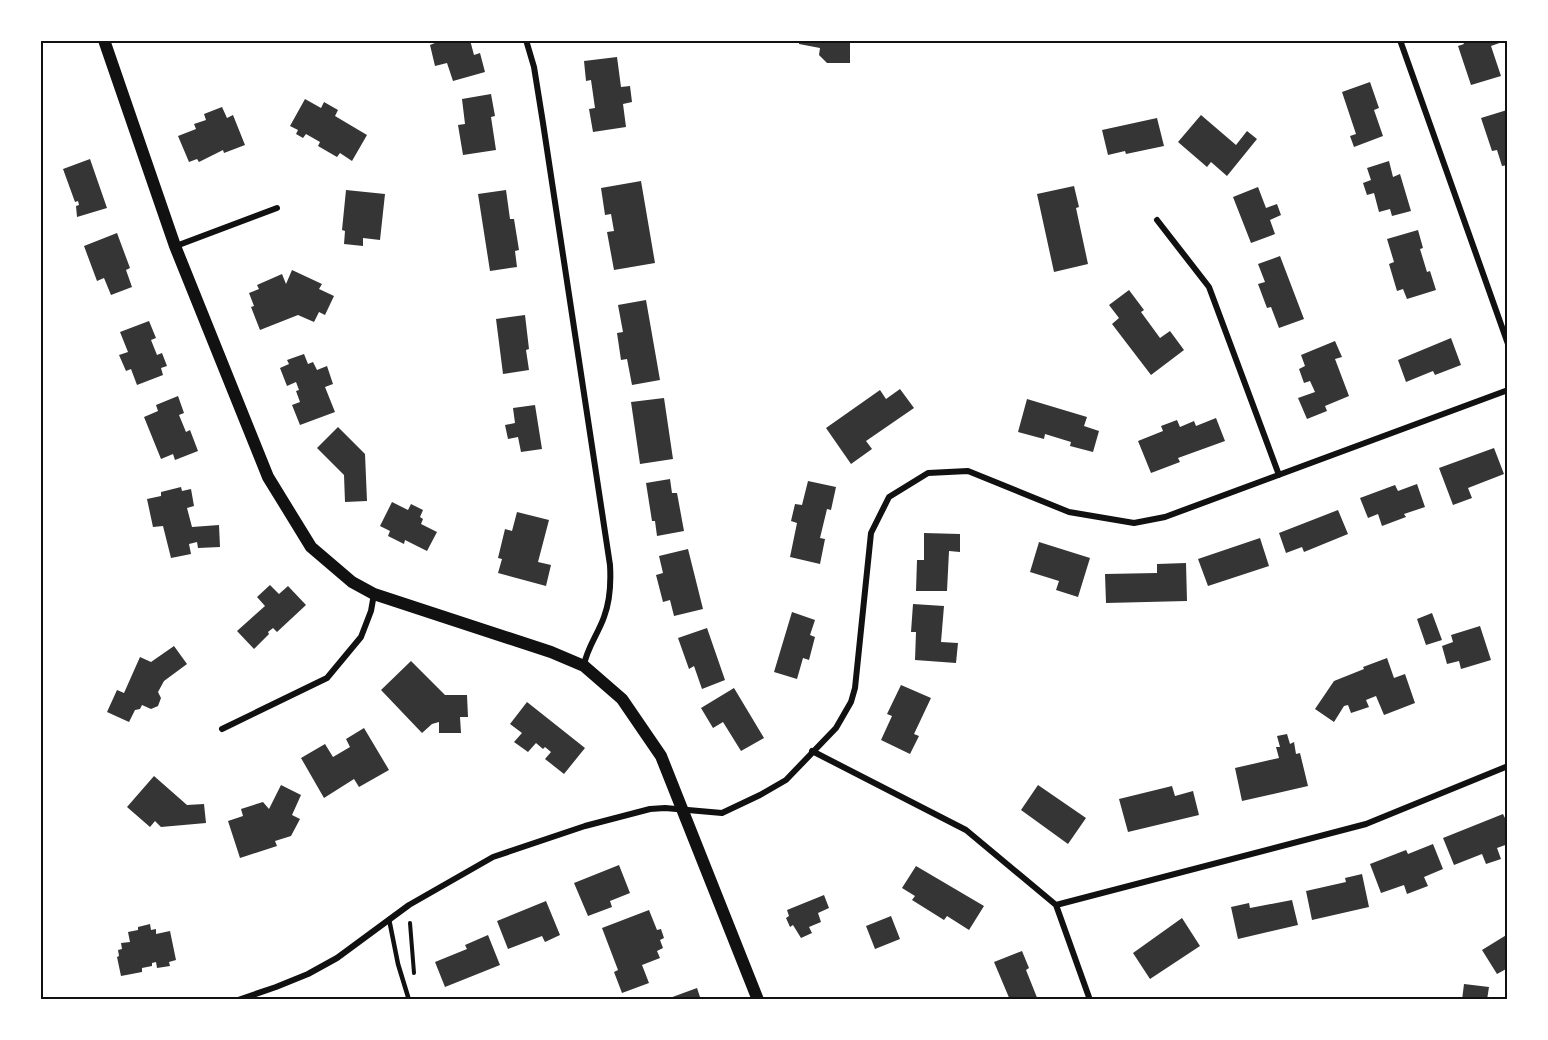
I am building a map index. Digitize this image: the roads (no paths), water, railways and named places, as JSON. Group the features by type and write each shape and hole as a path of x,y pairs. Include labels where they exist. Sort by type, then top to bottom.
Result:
{"main road":[{"path":"104,40 175,246 268,477 311,547 352,582 374,594 551,652 584,666 622,699 661,756 758,999"}],"street":[{"path":"526,40 534,67 542,112 610,565 608,604 594,641 586,652 584,666"},
{"path":"1400,40 1508,344"},
{"path":"175,246 277,208"},
{"path":"1157,220 1209,287 1279,475"},
{"path":"238,999 308,974 337,957 409,905 493,857 585,826 650,808 722,813 786,780 836,728 851,702 855,688 871,533 889,497 928,473 968,471 1069,512 1134,523 1165,517 1508,390"},
{"path":"222,729 327,678 361,637 371,611 374,594"},
{"path":"812,751 966,830 1056,904 1090,999"},
{"path":"1056,904 1366,824 1508,766"}],"lane":[{"path":"389,920 398,964 409,999"}]}
